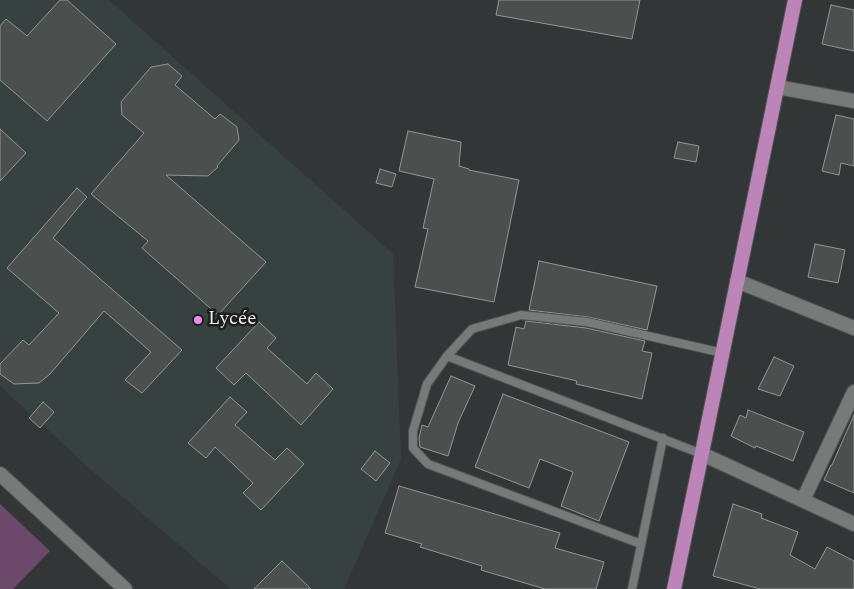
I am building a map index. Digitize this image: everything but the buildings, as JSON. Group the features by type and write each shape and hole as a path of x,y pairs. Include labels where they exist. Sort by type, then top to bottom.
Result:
{"main road":[{"path":"674,589 795,0"}],"street":[{"path":"777,87 854,101"},
{"path":"738,281 854,328"},
{"path":"803,500 854,392"},
{"path":"702,454 854,524"},
{"path":"0,474 125,589"}],"lane":[{"path":"641,544 428,464 413,448 413,431 427,384 447,356 472,329 521,315 587,322 723,353"},
{"path":"447,356 702,454"},
{"path":"632,589 663,438"}],"shaded area":[{"name":"Lycée","path":"0,0 109,0 393,254 401,459 344,589 231,589 97,475 0,386"},
{"path":"0,504 50,551 13,589 0,589"}],"place":[{"name":"Lycée","path":"198,320"}]}
